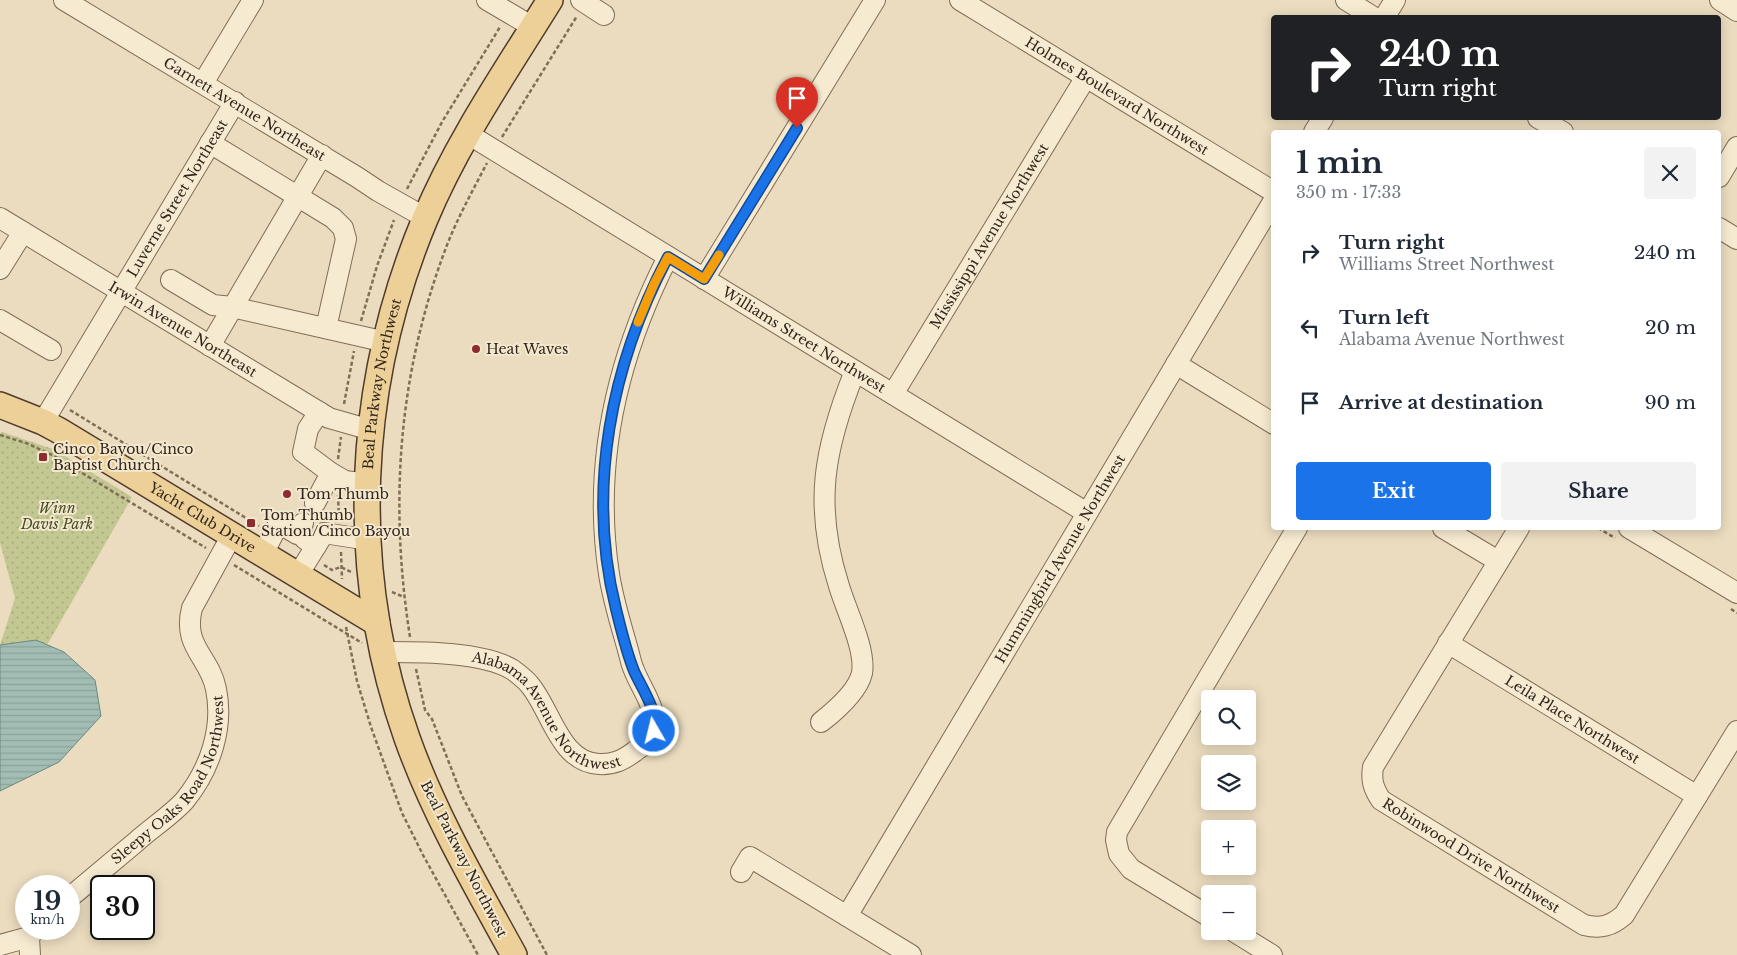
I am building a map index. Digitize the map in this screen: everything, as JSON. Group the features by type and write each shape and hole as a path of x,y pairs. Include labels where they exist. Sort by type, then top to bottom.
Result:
{"main road":[{"name":"Beal Parkway Northwest","path":"514,955 450,836 427,788 407,738 382,652 373,602 368,540 368,484 371,430 379,371 404,273 426,218 468,134 550,0"},
{"name":"Yacht Club Drive","path":"0,405 48,413 107,459 232,535 268,544 308,560 344,603 377,623"}],"street":[{"name":"Garnett Avenue Northeast","path":"64,0 426,218"},
{"path":"203,83 253,0"},
{"path":"487,0 533,26"},
{"path":"704,279 875,0"},
{"name":"Holmes Boulevard Northwest","path":"960,0 1271,190"},
{"path":"1346,0 1370,15"},
{"path":"1386,15 1395,0"},
{"path":"1720,0 1737,11"},
{"path":"583,1 604,15"},
{"name":"Mississippi Avenue Northwest","path":"893,394 1086,77"},
{"name":"Luverne Street Northeast","path":"48,413 235,102"},
{"path":"1542,120 1559,130"},
{"name":"Williams Street Northwest","path":"468,134 1087,513"},
{"path":"210,143 297,198 333,218 343,228 346,239 326,328"},
{"path":"1721,174 1737,147"},
{"path":"210,346 322,155"},
{"name":"Hummingbird Avenue Northwest","path":"846,916 1271,205"},
{"name":"Irwin Avenue Northeast","path":"0,218 319,412 330,418 371,430"},
{"path":"1721,229 1737,239"},
{"path":"0,269 23,232"},
{"name":"Alabama Avenue Northwest","path":"382,652 436,653 464,656 497,663 512,670 528,684 568,749 586,761 607,764 616,762 625,758 652,737 655,723 653,713 634,669 616,609 609,575 604,525 604,474 609,428 623,366 654,284 668,257"},
{"path":"171,280 213,305 232,307 386,342"},
{"path":"0,320 51,350"},
{"path":"1176,364 1271,422"},
{"path":"821,722 839,708 862,674 862,653 832,564 826,536 824,508 826,464 832,436 855,371"},
{"path":"319,412 308,429 303,452 345,481 368,484"},
{"path":"314,503 335,475"},
{"path":"268,544 279,524 300,528 308,560"},
{"path":"1201,912 1131,869 1119,854 1116,840 1117,832 1297,530"},
{"path":"1446,530 1498,561"},
{"name":"Robinwood Drive Northwest","path":"1518,530 1373,766 1371,779 1375,791 1381,800 1584,925 1604,927 1624,915 1737,731"},
{"path":"1632,530 1737,593"},
{"path":"308,560 324,533 368,540"},
{"name":"Sleepy Oaks Road Northwest","path":"80,889 184,801 203,774 217,734 219,703 215,685 190,636 189,620 192,608 232,535"},
{"name":"Leila Place Northwest","path":"1448,643 1697,796"},
{"path":"741,872 750,857 911,955"},
{"path":"0,945 31,940"},
{"path":"1248,940 1272,955"}],"path":[{"path":"547,955 462,796 432,719 425,710 404,597 399,537 399,475 403,417 409,378 424,317 448,245 464,207 494,150 583,1"},
{"path":"478,955 402,814 357,681 347,634 335,475 346,391 357,335 377,266 400,204 442,122 509,13"},
{"path":"48,413 70,410 268,544"},
{"path":"308,560 332,570 341,567 404,597"}],"green space":[{"name":"Winn Davis Park","path":"2,432 53,449 132,497 47,645 36,640 0,645 15,598 0,543 0,434"}],"water":[{"path":"36,640 64,652 95,680 101,716 59,762 0,791 0,645"}],"slow traffic":[{"path":"638,322 668,257 704,279 719,255"}],"place":[{"name":"Heat Waves","path":"476,349"},
{"name":"Cinco Bayou/Cinco Baptist Church","path":"43,457"},
{"name":"Tom Thumb","path":"287,494"},
{"name":"Tom Thumb Station/Cinco Bayou","path":"251,523"}],"route":[{"path":"654,731 653,713 634,669 616,609 606,550 603,503 604,465 617,387 636,327 654,284 668,257 704,279 797,128"}]}
